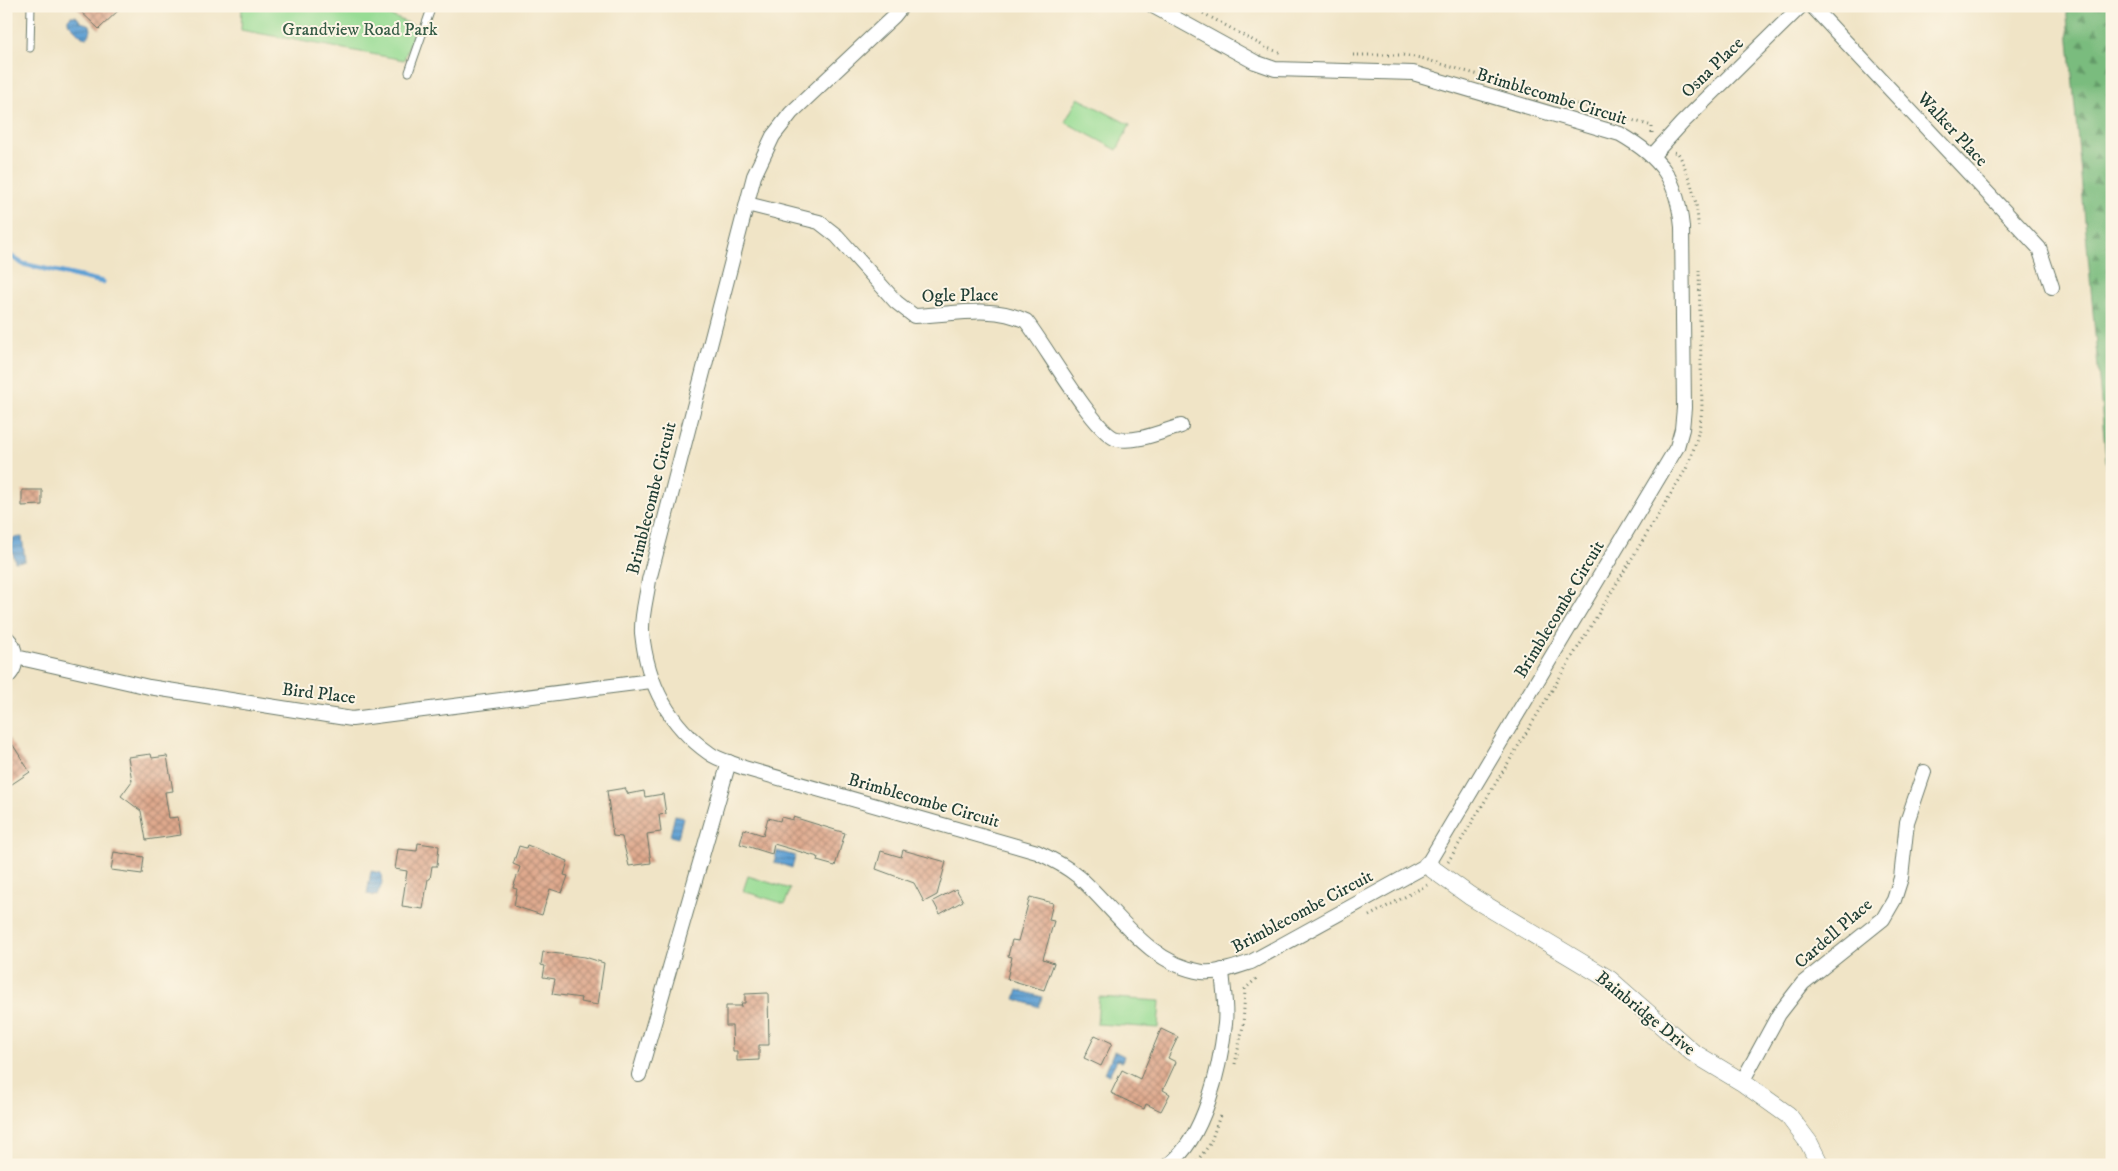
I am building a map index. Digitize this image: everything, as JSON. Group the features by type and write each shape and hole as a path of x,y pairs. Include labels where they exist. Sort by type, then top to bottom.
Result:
{"street":[{"name":"Brimblecombe Circuit","path":"902,6 894,16 791,113 773,136 754,176 649,580 642,632 651,681 664,707 683,731 710,754 729,762 1037,852 1059,862 1079,877 1142,942 1182,967 1204,972 1222,970 1250,962 1428,865 1672,455 1682,429 1684,408 1682,227 1679,202 1664,167 1639,145 1613,132 1413,73 1275,69 1255,62 1153,6"},
{"name":"Osna Place","path":"1652,156 1682,123 1801,6"},
{"name":"Walker Place","path":"1812,6 2039,248 2052,287"},
{"name":"Ogle Place","path":"747,204 818,222 837,236 896,302 914,316 994,310 1011,314 1026,321 1105,432 1117,439 1137,438 1181,426"},
{"path":"6,637 11,642 16,657 14,666 6,678"},
{"name":"Bird Place","path":"16,657 149,687 352,719 651,681"},
{"path":"639,1075 729,762"},
{"name":"Cardell Place","path":"1742,1082 1779,1014 1803,983 1883,919 1894,900 1901,878 1908,822 1924,772"},
{"name":"Bainbridge Drive","path":"1428,865 1470,896 1610,980 1692,1052 1742,1082 1788,1115 1809,1143 1820,1165"},
{"path":"1168,1165 1193,1138 1210,1093 1225,1022 1222,970"}],"lane":[{"path":"30,48 31,6"},
{"path":"409,72 432,6"}],"path":[{"path":"1362,920 1430,883"},
{"path":"1234,1069 1241,1043 1245,989 1251,981 1260,976"},
{"path":"1194,1165 1210,1144 1224,1106"}],"green space":[{"name":"Grandview Road Park","path":"242,6 367,6 416,26 404,60 241,30"},
{"path":"2066,6 2112,6 2112,527"},
{"path":"1078,98 1130,125 1117,150 1065,122"},
{"path":"748,876 790,889 785,904 743,891"},
{"path":"1099,997 1160,1001 1158,1028 1097,1024"}],"water":[{"path":"71,16 76,16 81,22 90,25 91,30 87,38 82,37 68,23 68,19"},
{"path":"22,537 25,561 15,562 11,544 13,544 13,538"},
{"path":"675,815 683,817 678,838 670,836"},
{"path":"777,851 795,856 792,868 774,862"},
{"path":"371,871 381,873 382,884 377,896 367,894"},
{"path":"1018,990 1042,997 1039,1007 1015,999"},
{"path":"1114,1051 1124,1056 1122,1062 1117,1060 1109,1075 1105,1073"}],"building":[{"path":"75,6 123,6 99,29"},
{"path":"22,490 42,490 42,505 22,506"},
{"path":"6,734 30,772 6,788"},
{"path":"151,754 152,758 167,756 173,791 165,792 169,818 178,817 181,835 146,840 141,811 121,796 132,781 128,757"},
{"path":"625,788 628,794 644,791 645,797 663,794 666,814 659,815 661,832 647,834 651,863 629,866 622,837 613,836 607,791"},
{"path":"781,817 793,820 793,817 845,833 835,866 817,861 818,857 774,844 772,854 740,844 744,829 763,835 768,818 780,821"},
{"path":"418,843 439,846 437,866 432,866 423,909 402,906 407,871 395,869 398,849 417,851"},
{"path":"527,845 568,861 564,875 568,876 562,893 550,889 542,915 514,906 517,889 513,888 520,867 513,864 519,846 526,848"},
{"path":"903,850 946,862 937,895 924,902 914,883 876,869 881,851 901,857"},
{"path":"114,852 144,857 142,874 111,870"},
{"path":"956,889 963,901 940,914 933,901"},
{"path":"1030,897 1053,903 1049,920 1054,921 1043,959 1054,963 1044,990 1007,979 1012,957 1008,956 1012,940 1018,941"},
{"path":"543,952 585,957 604,963 598,1005 580,1002 581,998 552,994 555,979 543,977 545,966 541,965"},
{"path":"768,993 769,1045 759,1045 759,1060 737,1061 737,1051 733,1051 732,1026 726,1026 726,1006 742,1006 741,1003 745,1003 745,994"},
{"path":"1161,1029 1178,1037 1168,1058 1176,1062 1163,1090 1170,1094 1161,1111 1146,1104 1144,1109 1111,1093 1122,1070 1140,1079"},
{"path":"1095,1035 1112,1043 1101,1066 1084,1058"}],"waterway":[{"path":"6,253 23,264 103,282"}]}
